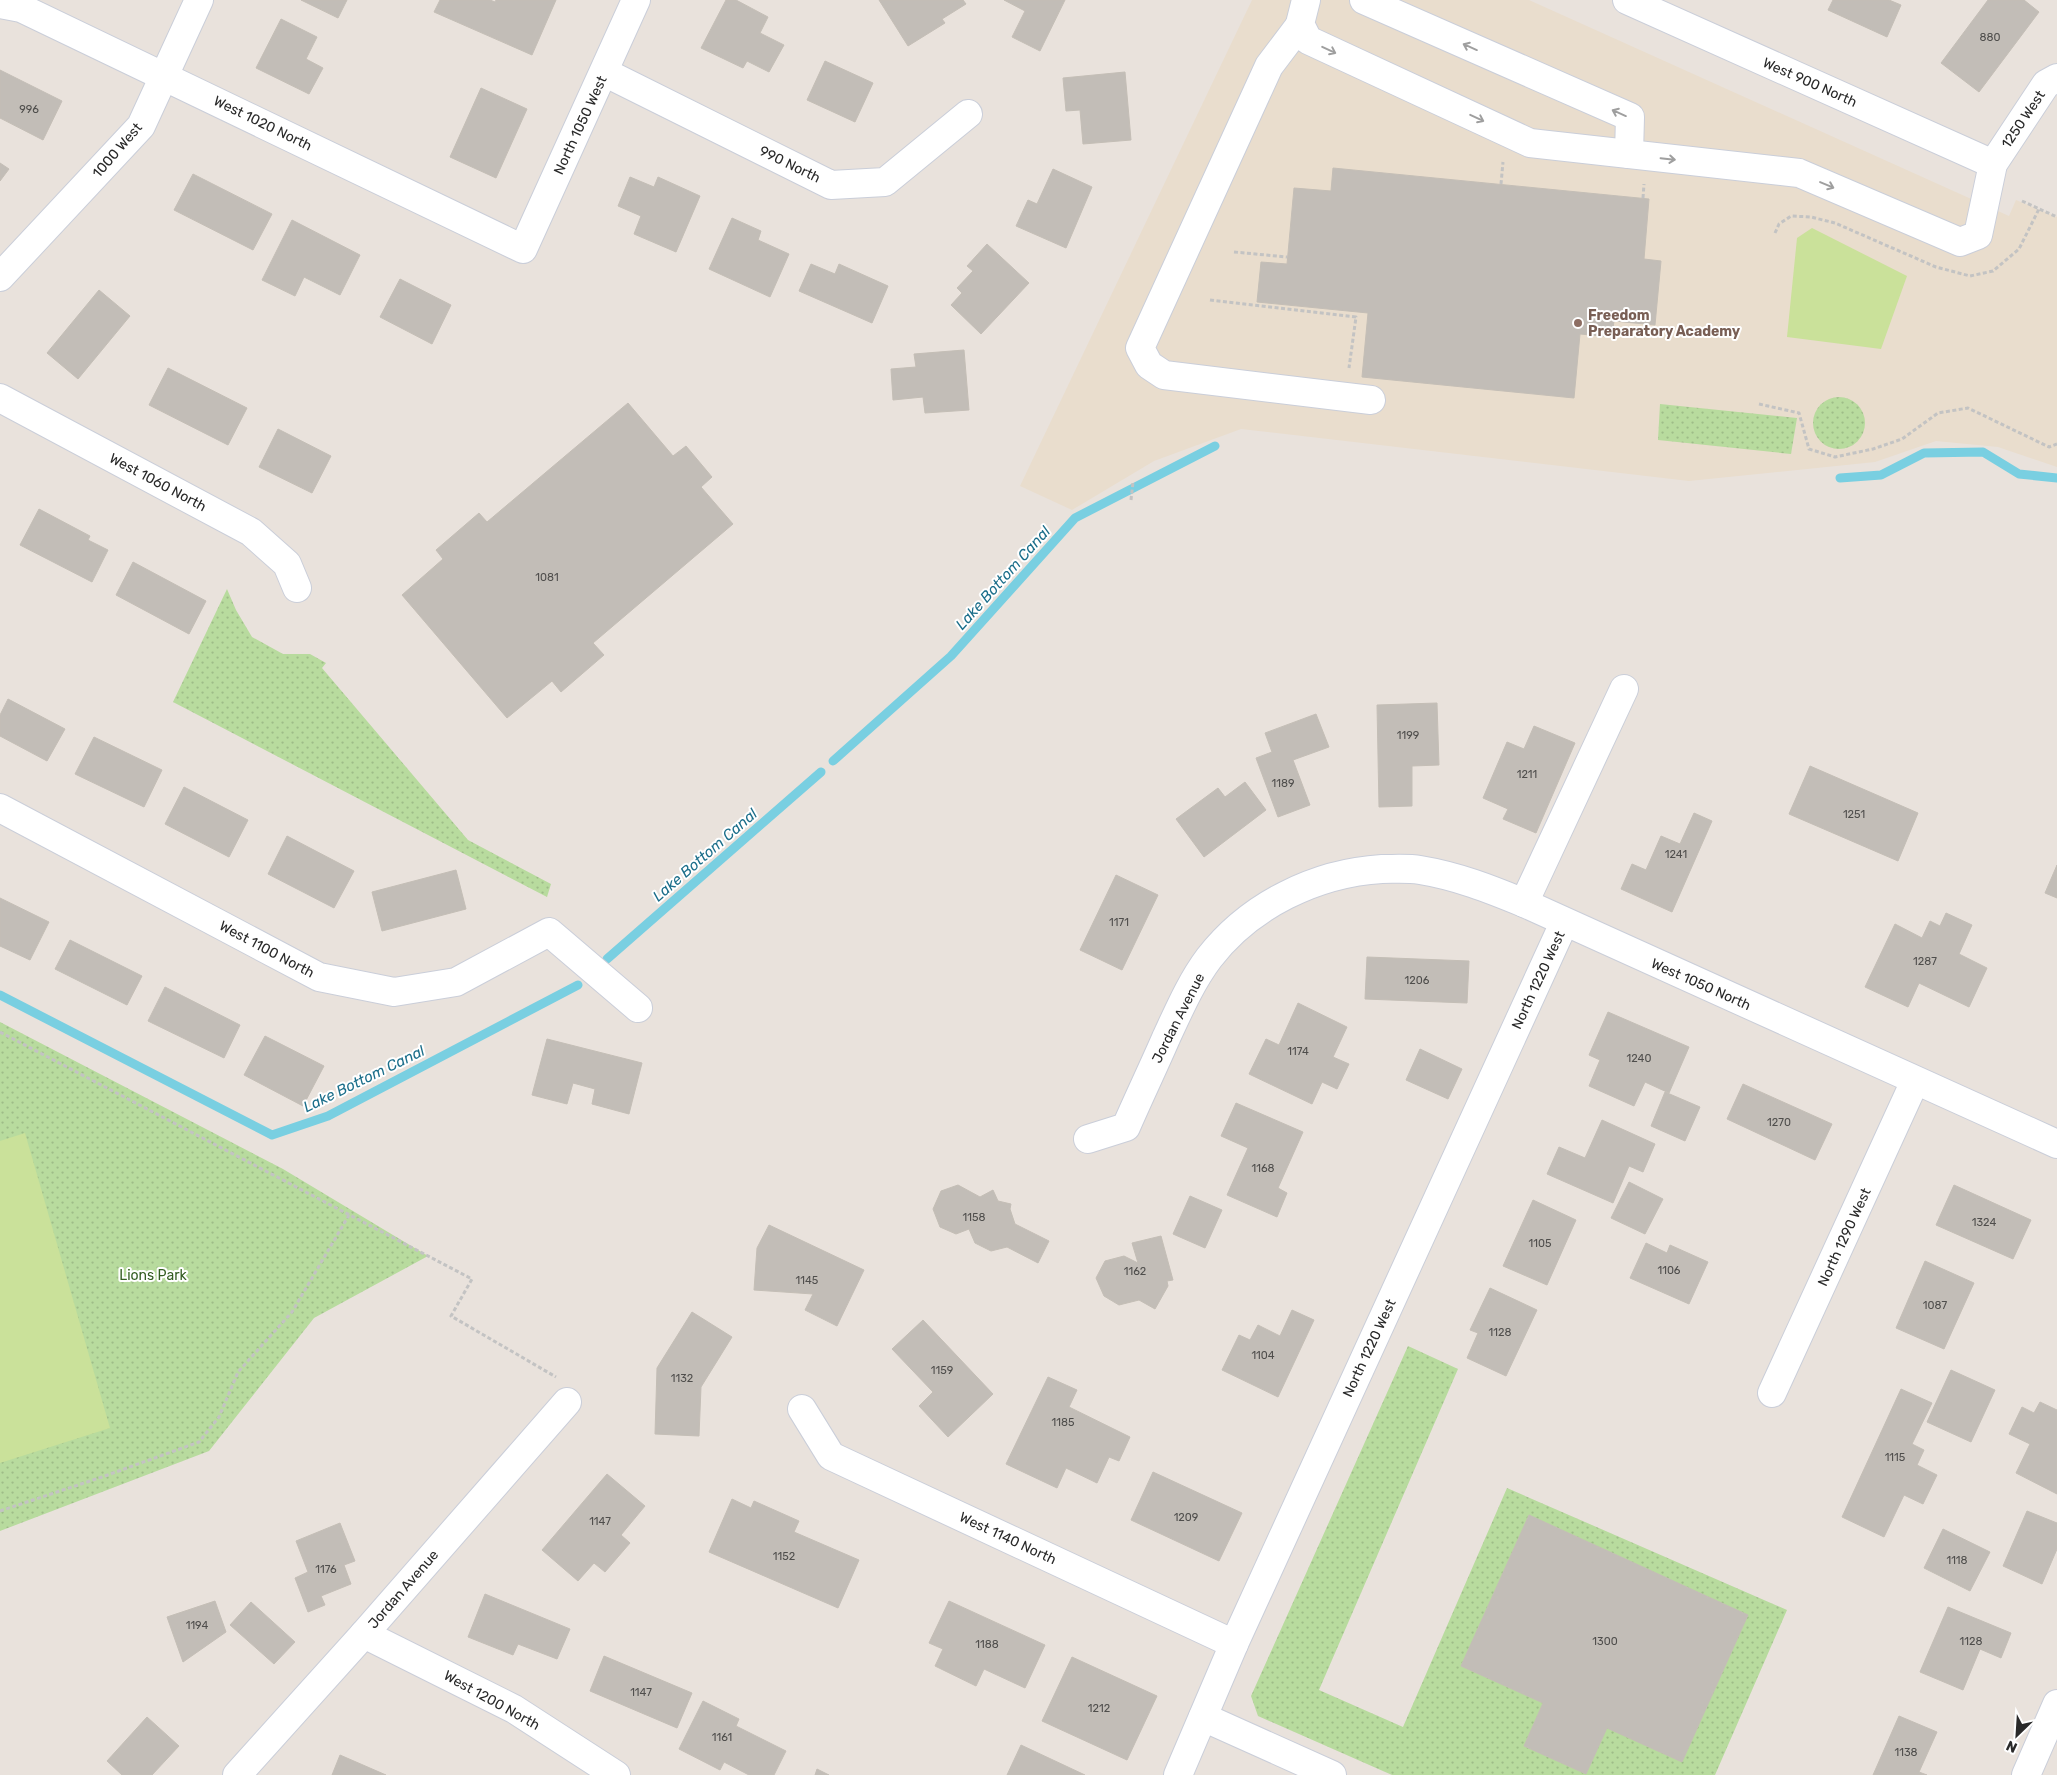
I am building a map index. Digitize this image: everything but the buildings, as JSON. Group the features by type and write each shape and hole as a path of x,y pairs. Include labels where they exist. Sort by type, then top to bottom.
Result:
{"street":[{"name":"1000 West","path":"0,277 141,126 199,0"},
{"name":"North 1050 West","path":"523,249 636,0"},
{"path":"1364,0 1630,117 1629,154"},
{"name":"West 900 North","path":"1627,0 1993,164"},
{"name":"West 1020 North","path":"0,4 20,8 523,249"},
{"path":"1303,13 1308,40 1530,143 1799,173 1960,242 1978,235 1993,164"},
{"path":"1303,13 1269,66 1140,348 1149,365 1164,375 1371,400"},
{"name":"990 North","path":"604,72 831,185 885,182 968,114"},
{"name":"1250 West","path":"1993,164 2046,84 2057,78"},
{"name":"West 1060 North","path":"0,398 251,532 287,564 297,588"},
{"path":"1524,903 1624,689"},
{"name":"West 1100 North","path":"0,808 319,977 394,992 456,982 549,932 638,1008"},
{"name":"West 1050 North","path":"1335,877 1360,870 1418,869 1463,879 1524,903 1564,923 2057,1144"},
{"name":"Jordan Avenue","path":"1088,1139 1126,1127 1188,991 1209,958 1231,933 1256,913 1285,895 1315,882 1335,877"},
{"name":"North 1220 West","path":"1178,1775 1234,1644 1564,923"},
{"name":"North 1290 West","path":"1772,1393 1915,1081"},
{"name":"Jordan Avenue","path":"237,1775 364,1634 563,1390"},
{"name":"West 1140 North","path":"802,1409 831,1456 1234,1644"},
{"name":"West 1200 North","path":"364,1634 514,1709 616,1775"},
{"path":"2026,1775 2057,1704"},
{"path":"1203,1717 1332,1775"}],"path":[{"path":"1501,184 1503,154"},
{"path":"2022,201 2057,218"},
{"path":"1234,252 1287,257"},
{"path":"1210,300 1356,317 1348,372"},
{"path":"1759,404 1799,413 1809,449 1835,457 1873,449 1902,439 1938,413 1968,408 2049,447 2057,444"},
{"path":"1130,500 1133,482"},
{"path":"0,1032 472,1279 451,1316 563,1390"},
{"path":"0,1511 199,1442 219,1417 238,1372 292,1312 349,1215"}],"shaded area":[{"name":"Freedom Preparatory Academy","path":"1252,0 1529,0 2009,216 2016,200 2057,217 2057,467 1998,447 1936,441 1875,462 1689,481 1241,429 1154,461 1072,510 1020,486"}],"green space":[{"path":"1812,228 1907,276 1881,349 1787,337 1797,238"},
{"path":"1834,397 1844,397 1858,404 1865,418 1865,428 1858,442 1844,449 1834,449 1824,445 1817,438 1813,428 1813,418 1817,408 1824,401"},
{"path":"1660,404 1797,418 1791,454 1658,440"},
{"path":"227,589 236,610 252,637 283,654 310,654 326,663 322,668 468,840 551,884 547,897 173,702"},
{"name":"Lions Park","path":"0,1022 283,1169 428,1256 314,1318 209,1451 0,1531"},
{"path":"25,1133 110,1428 0,1463 0,1141"},
{"path":"1408,1346 1458,1369 1319,1690 1403,1727 1507,1488 1787,1610 1715,1775 1392,1775 1258,1716 1251,1696"}],"waterway":[{"name":"Lake Bottom Canal","path":"833,761 951,656 1075,518 1215,446"},
{"name":"Lake Bottom Canal","path":"1840,478 1881,475 1924,453 1983,452 2019,474 2057,478"},
{"name":"Lake Bottom Canal","path":"607,959 821,772"},
{"name":"Lake Bottom Canal","path":"0,995 272,1135 328,1116 578,985"}],"place":[{"name":"Freedom Preparatory Academy","path":"1578,323"}]}
